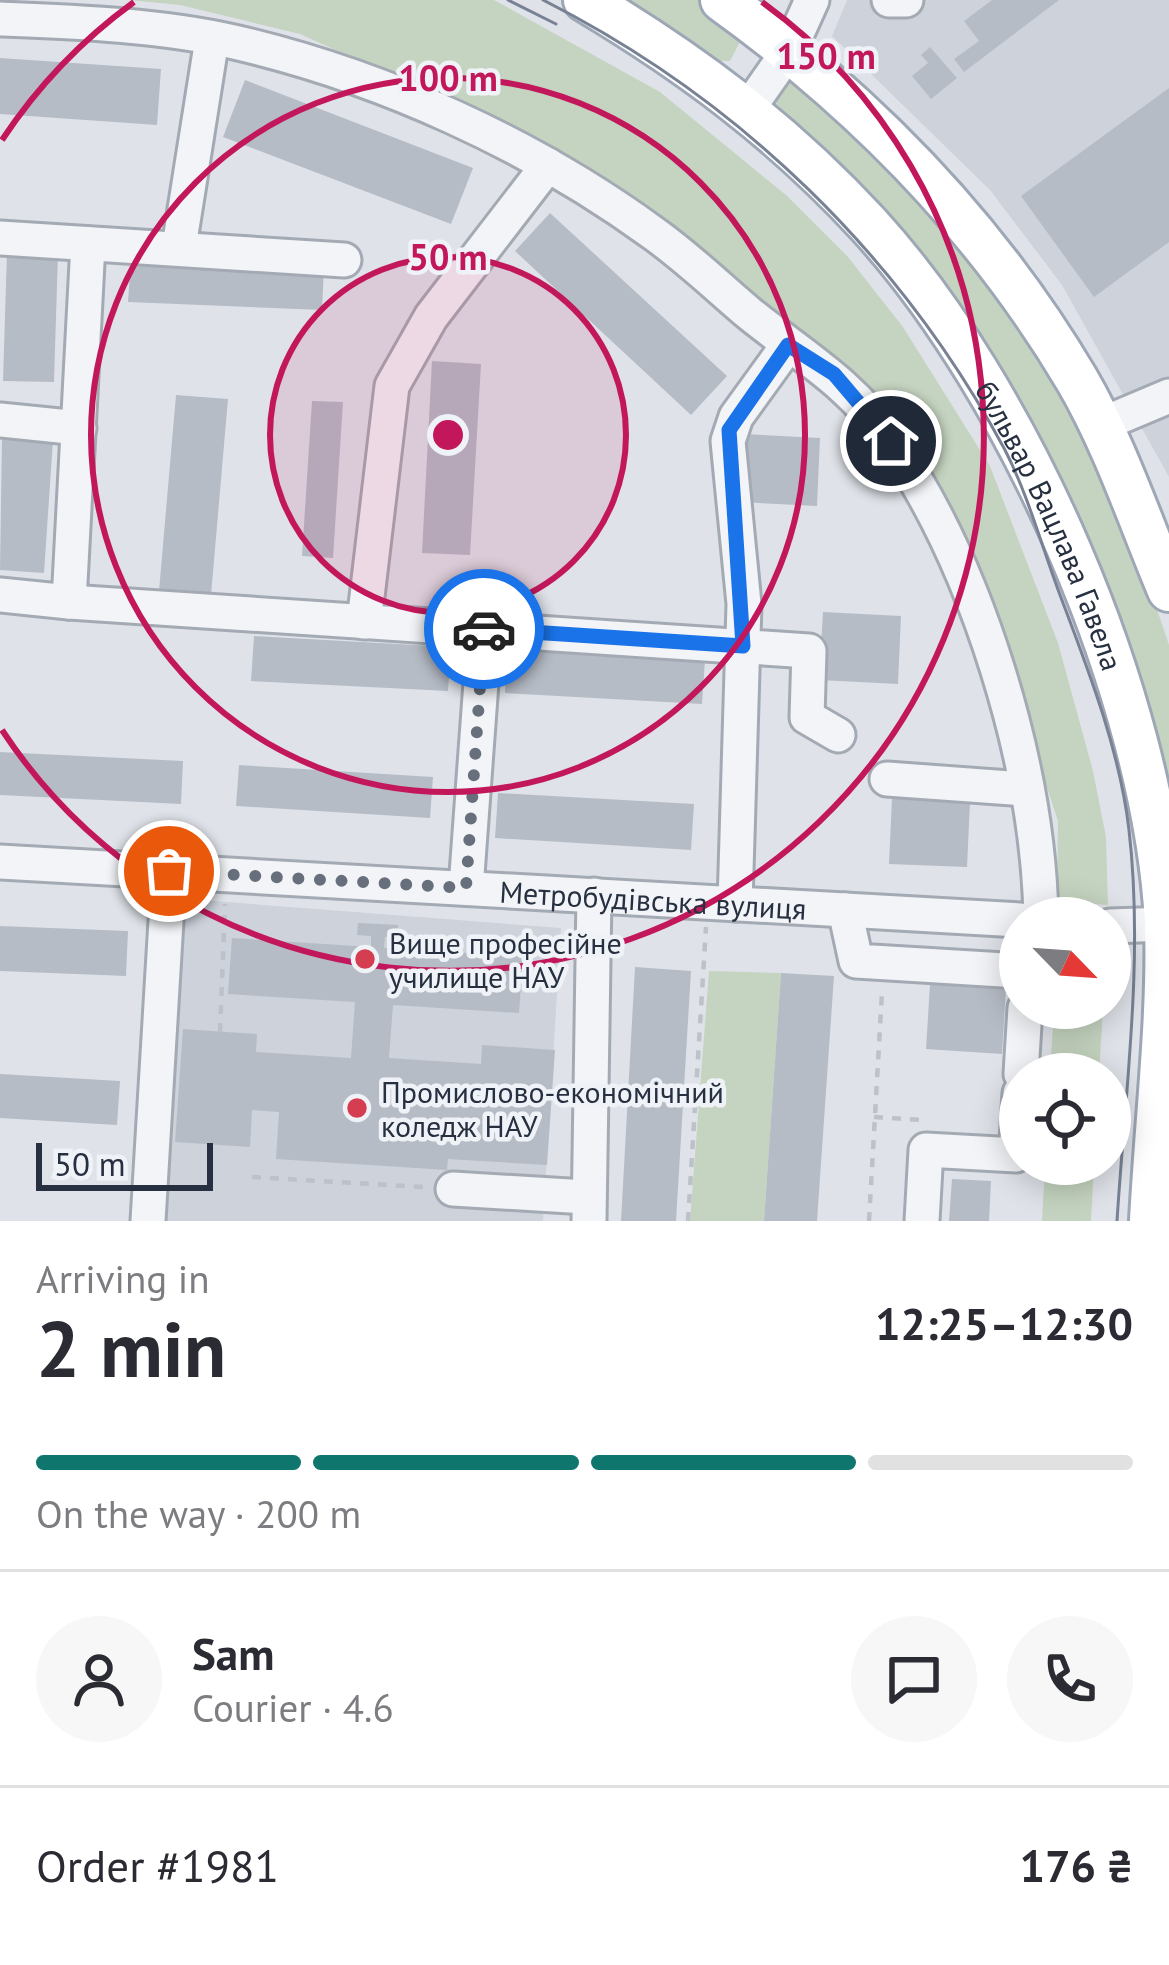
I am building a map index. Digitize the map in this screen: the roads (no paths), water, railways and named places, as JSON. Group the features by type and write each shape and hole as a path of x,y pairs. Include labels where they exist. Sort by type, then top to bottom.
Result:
{"main road":[{"name":"бульвар Вацлава Гавела","path":"585,0 686,60 748,110 868,224 956,338 1018,449 1109,651 1143,778 1167,924 1151,1221"},
{"path":"722,0 790,49 922,171 1010,275 1079,383 1169,590"}],"street":[{"path":"748,110 790,49 812,0"},
{"path":"889,0 906,0"},
{"path":"0,19 212,39 313,62 398,95 548,165 653,233 788,345 834,374 891,441 982,611 1040,854 1041,897"},
{"path":"179,247 212,39"},
{"path":"364,622 392,386 431,317 548,165"},
{"path":"0,238 344,260"},
{"path":"69,602 88,244"},
{"path":"721,911 743,646 729,430 788,345"},
{"path":"1098,426 1169,398"},
{"path":"0,420 80,428"},
{"path":"0,595 809,651 807,717 838,735"},
{"path":"466,888 484,628"},
{"path":"887,778 1025,789"},
{"name":"Метробудівська вулиця","path":"0,862 594,896 721,911 845,910 999,919"},
{"path":"148,1221 169,871"},
{"path":"453,1189 588,1209 594,896"},
{"path":"845,910 856,961 999,969"},
{"path":"1131,925 1167,924"},
{"path":"922,1221 926,1150 999,1154"}],"tram line":[{"path":"508,0 556,24"},
{"path":"543,0 683,85 808,189 865,248 916,312 963,379 1013,467 1102,711 1129,830 1134,976 1117,1221"}],"place":[{"name":"Вище професійне училище НАУ","path":"365,959"},
{"name":"Промислово-економічний коледж НАУ","path":"357,1108"}]}
